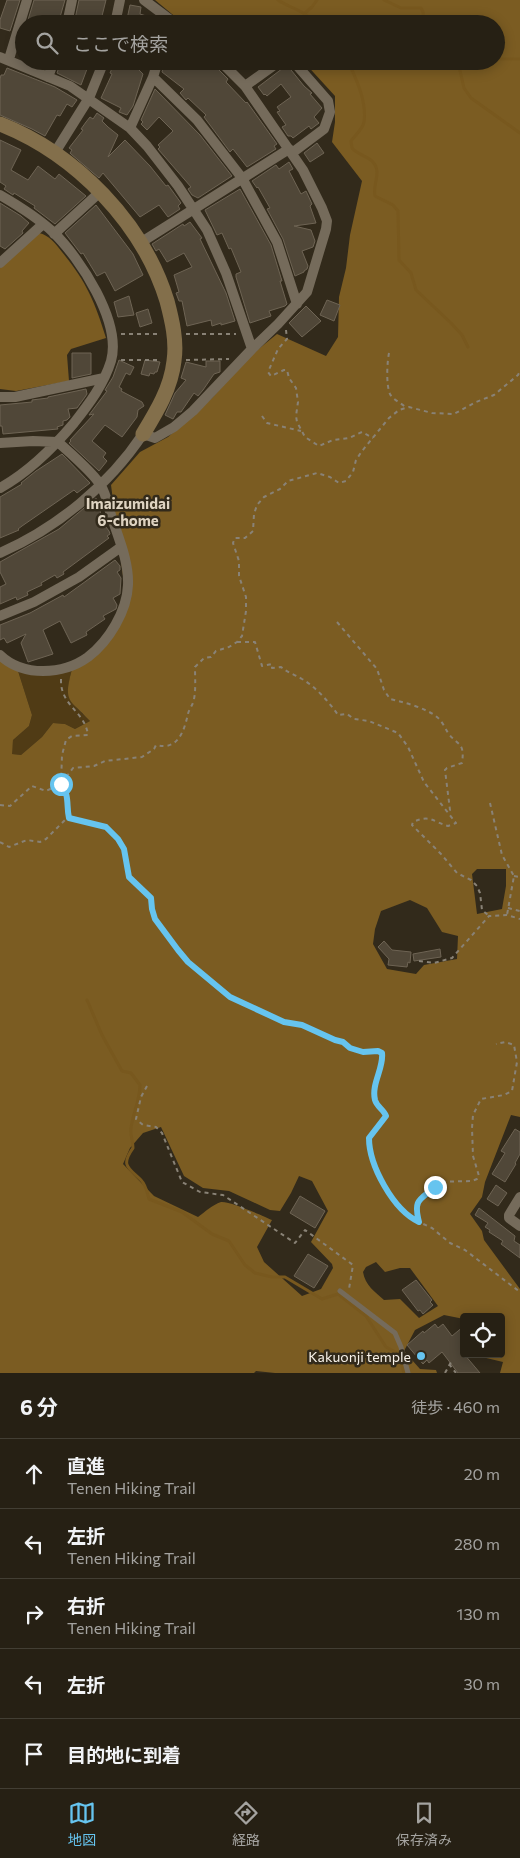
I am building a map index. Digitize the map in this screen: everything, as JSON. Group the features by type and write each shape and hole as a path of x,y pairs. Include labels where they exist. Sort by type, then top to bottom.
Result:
{"street":[{"path":"21,15 27,0"},
{"path":"68,15 72,0"},
{"path":"117,15 120,0"},
{"path":"144,0 162,15"},
{"path":"4,58 15,30"},
{"path":"32,70 70,86 89,98 130,128 157,158 194,208 207,230 226,273 252,349"},
{"path":"48,77 51,70"},
{"path":"54,154 89,98 100,70"},
{"path":"130,128 155,70"},
{"path":"144,434 155,438 174,427 209,395 308,292 327,221 315,193 291,151 245,86 229,70"},
{"path":"245,86 267,70"},
{"path":"140,243 242,178 291,151 324,129 330,112 328,101 301,70"},
{"path":"153,77 197,120 242,178 277,242 297,304"},
{"path":"0,124 28,137 77,171 119,212 156,270 170,313 175,348 175,360 167,392 144,434 129,455 101,484 50,525 22,543 0,552"},
{"path":"54,234 100,192"},
{"path":"0,195 25,210 43,224 69,251 88,279 102,306 111,334 112,348 111,360 93,398 58,442 48,453 0,488"},
{"path":"0,263 43,224"},
{"path":"0,397 15,397 104,378"},
{"path":"0,443 58,442 101,484 126,564 128,586 119,619 88,657 66,667 46,672 22,669 0,655"},
{"path":"0,616 34,602 79,578 121,547"},
{"path":"520,1197 509,1215 509,1218 520,1226"}],"lane":[{"path":"340,1291 395,1333 408,1373"}],"path":[{"path":"284,326 287,339 276,353 268,372 272,376 288,370 289,378 296,388 298,402 296,416 301,431 311,442 319,446 333,440 349,438 362,432 373,438"},
{"path":"389,353 387,383 390,394 406,408"},
{"path":"0,805 10,806 32,786 46,791 61,784 73,768 94,766 105,760 142,757 154,749 156,745 162,747 176,741 184,730 192,706 195,667 204,658 212,657 216,651 229,647 242,636 246,612 246,597 238,576 239,561 233,543 235,538 245,538 253,532 254,514 257,505 264,497 280,489 288,481 306,475 317,473 330,477 339,483 346,481 353,472 356,460 389,418 399,410 409,407 432,414 454,414 494,395 518,375 520,371"},
{"path":"262,416 267,423 301,431"},
{"path":"337,622 377,669 384,690 390,699 407,702 437,717 461,746 462,763 445,770 448,812"},
{"path":"237,642 255,642 262,666 272,664 272,668 281,666 289,674 303,679 330,704 338,715 347,714 354,719 369,721 398,733 408,747 424,782 456,823 444,825 431,818 419,820 412,825 442,854 457,874 471,880 477,886 480,893 482,910 489,916 507,915 520,919"},
{"path":"66,667 62,676 61,688 63,696 87,728 88,735 72,736 66,740 62,755 61,784 68,796 66,807 69,818"},
{"path":"490,803 502,855 514,876 507,915"},
{"path":"0,842 9,847 27,840 40,842 46,839 69,818 106,827 118,839 124,849 129,877 151,898 155,919 167,937 188,962 230,997 284,1022 302,1025 343,1042 350,1048 363,1052 378,1051 382,1053 383,1059 378,1073 375,1102 385,1112 386,1116 384,1121 373,1130 369,1138 369,1145 374,1164 387,1189 408,1217 432,1228 450,1243 465,1250 520,1292"},
{"path":"514,876 520,877"},
{"path":"508,908 520,911"},
{"path":"419,961 434,963 452,958 489,916"},
{"path":"434,1182 472,1180 477,1179 479,1176 473,1156 472,1115 481,1099 504,1095 512,1091 517,1062 514,1045 505,1042 496,1044"},
{"path":"147,1086 136,1119 143,1125 156,1127 162,1133 182,1182 200,1192 223,1195 295,1243 305,1230 353,1265 347,1296"},
{"path":"419,1222 416,1204 420,1198 430,1192 440,1181"},
{"path":"445,1373 450,1363 456,1373"}],"shaded area":[{"path":"155,0 520,0 520,1117 511,1115 485,1182 482,1197 470,1214 482,1231 484,1240 520,1289 520,1373 500,1373 503,1362 486,1358 505,1358 505,1313 460,1313 460,1318 444,1315 415,1330 404,1351 420,1369 436,1370 437,1373 275,1373 256,1371 254,1373 0,1373 0,660 18,671 32,715 29,726 13,740 12,754 21,755 42,737 53,723 65,724 75,729 90,721 73,703 68,694 72,669 83,664 127,606 111,485 140,452 168,437 212,398 250,356 277,334 326,356 338,337 339,297 362,181 332,142 335,122 335,96 311,70 505,70 505,15 173,15","holes":["477,869 506,869 506,886 502,909 477,914 472,874","410,900 427,908 442,932 458,936 457,959 424,965 416,974 387,969 373,944 375,929 381,911","161,1127 184,1176 203,1188 229,1191 270,1210 280,1211 299,1176 312,1181 328,1211 311,1242 332,1264 333,1268 321,1289 302,1296 264,1262 257,1247 272,1220 225,1202 221,1202 198,1217 154,1196 123,1164 130,1148 143,1133","376,1262 385,1272 400,1268 410,1268 438,1306 419,1318 400,1299 384,1300 371,1288 363,1272 366,1267"]},
{"path":"39,233 55,243 84,282 98,313 106,338 71,349 67,355 69,381 16,391 0,389 0,268"},
{"path":"72,669 68,687 70,698 90,721 75,729 65,724 53,723 42,737 21,755 11,754 13,740 29,726 32,715 18,671"}],"building":[{"path":"7,0 20,0 10,31 0,28 0,20"},
{"path":"34,0 65,0 61,15 30,15"},
{"path":"79,0 106,0 102,15 76,15"},
{"path":"130,5 141,7 140,14 143,15 128,15"},
{"path":"7,68 55,87 77,100 72,107 67,104 60,116 57,115 45,136 0,115 0,79"},
{"path":"58,70 87,70 81,85 57,73"},
{"path":"111,70 139,70 143,74 133,106 127,115 119,112 121,108 101,98 112,74 110,73"},
{"path":"163,70 219,70 228,79 226,82 247,102 277,144 274,146 276,149 247,167 233,149 230,152 204,117 206,115 180,93 184,89 162,72"},
{"path":"280,70 291,70 312,93 310,94 322,108 314,117 319,123 311,129 309,126 293,138 288,136 282,127 286,125 277,112 280,111 277,107 291,97 281,84 267,96 258,87"},
{"path":"155,89 200,135 232,176 198,198 192,195 188,189 191,187 158,149 160,147 158,145 173,131 159,117 147,130 141,124"},
{"path":"97,113 104,118 102,121 118,135 108,157 125,140 166,186 168,185 181,203 178,206 180,209 168,217 159,205 140,217 103,173 99,178 70,153 72,150 69,148 83,130 81,129 90,117 93,119"},
{"path":"0,140 21,150 11,170 28,180 38,166 55,179 59,174 86,196 55,224 34,208 35,206 4,189 6,186 0,182"},
{"path":"317,143 324,153 310,162 304,153"},
{"path":"289,162 293,169 289,171 301,194 306,191 312,204 310,206 316,223 294,226 311,230 315,241 313,247 302,251 308,266 307,269 295,276 283,239 267,209 270,208 258,187 252,181 276,165 279,169"},
{"path":"240,189 271,245 287,304 269,311 271,316 250,323 236,277 236,274 241,272 231,248 229,249 222,233 217,235 205,210"},
{"path":"0,203 29,223 22,231 23,233 5,249 0,246"},
{"path":"96,205 133,254 143,275 115,291 105,272 97,276 83,253 81,254 65,233"},
{"path":"190,222 202,238 200,239 226,293 235,321 212,326 211,320 187,326 182,301 179,301 176,293 179,292 174,275 192,267 184,253 167,262 159,249 156,251 152,244 183,224 184,226"},
{"path":"129,296 134,315 118,317 114,302"},
{"path":"327,300 340,305 334,321 320,315"},
{"path":"306,306 321,321 302,337 289,323"},
{"path":"148,309 152,323 140,327 136,313"},
{"path":"72,353 91,353 91,374 72,378"},
{"path":"119,360 134,367 130,375 126,373 119,387 122,389 121,391 142,402 144,406 138,410 137,417 122,437 105,425 92,441 106,453 103,457 107,461 99,471 69,443 94,414 89,415 107,391 105,390 113,377"},
{"path":"145,360 160,362 157,372 154,374 150,373 149,376 141,374"},
{"path":"206,361 220,361 220,372 214,374 198,396 194,393 181,412 177,412 173,419 165,415 175,393 186,380 181,378 186,362 206,367"},
{"path":"86,389 87,394 85,397 77,408 68,409 70,417 63,421 63,425 57,427 58,429 3,434 2,426 0,426 0,405 32,402 32,400"},
{"path":"62,454 90,483 77,493 74,490 19,530 0,538 0,497 22,484 36,471"},
{"path":"96,498 100,502 102,510 100,512 103,515 99,518 109,531 110,534 107,536 109,538 63,572 64,574 57,578 55,575 41,583 42,585 27,592 28,595 17,600 16,597 0,604 0,587 6,584 0,572 0,562 59,529"},
{"path":"115,560 120,566 120,570 117,572 121,578 120,594 113,598 117,605 116,609 103,616 105,619 86,632 87,635 71,643 60,621 43,630 53,654 28,662 21,643 26,634 7,643 4,638 0,640 0,625 30,613 63,595 64,597"},
{"path":"384,941 392,950 411,952 410,963 408,962 407,967 388,965 389,959 378,947"},
{"path":"440,949 441,957 414,961 413,954"},
{"path":"515,1129 520,1132 520,1154 505,1182 492,1174 505,1153 501,1151"},
{"path":"496,1185 507,1193 498,1206 487,1199"},
{"path":"300,1196 325,1211 315,1228 290,1213"},
{"path":"479,1208 515,1236 514,1241 520,1245 520,1258 501,1244 503,1241 489,1232 490,1230 485,1227 488,1223 475,1215"},
{"path":"308,1254 328,1266 314,1288 294,1276"},
{"path":"416,1280 432,1300 430,1302 433,1305 423,1314 420,1310 418,1311 402,1290"},
{"path":"435,1324 438,1328 443,1324 452,1336 460,1329 460,1358 467,1358 480,1373 458,1373 442,1352 429,1363 427,1360 423,1364 407,1345 423,1331 424,1333"}],"waterway":[{"path":"278,0 306,15"},
{"path":"305,13 317,0"},
{"path":"384,0 401,8 421,8 423,15"},
{"path":"505,59 520,59"},
{"path":"352,70 360,90 365,114 362,127 351,141 352,148 372,161 377,169 375,196 393,205 398,211 399,260 411,273 416,290 462,335 468,347"},
{"path":"460,70 464,88 471,98 520,133"},
{"path":"87,1000 102,1035 122,1071 131,1073 140,1085 131,1128 133,1148 127,1163 144,1184 149,1199 182,1212 212,1234 229,1241 245,1265 255,1273 272,1277 285,1277 322,1299 338,1294 366,1316 386,1347 399,1354 404,1373"}],"place":[{"name":"Kakuonji temple","path":"421,1356"}],"district":[{"name":"Imaizumidai 6-chome","path":"128,512"}],"route":[{"path":"61,784 68,796 66,807 69,818 106,827 118,839 124,849 129,877 151,898 155,919 188,962 230,997 263,1011 274,1018 302,1025 343,1042 350,1048 363,1052 378,1051 382,1053 383,1059 378,1073 375,1102 385,1112 386,1116 384,1121 373,1130 369,1138 374,1164 396,1203 408,1217 419,1222 416,1204 420,1198 435,1187"}]}
